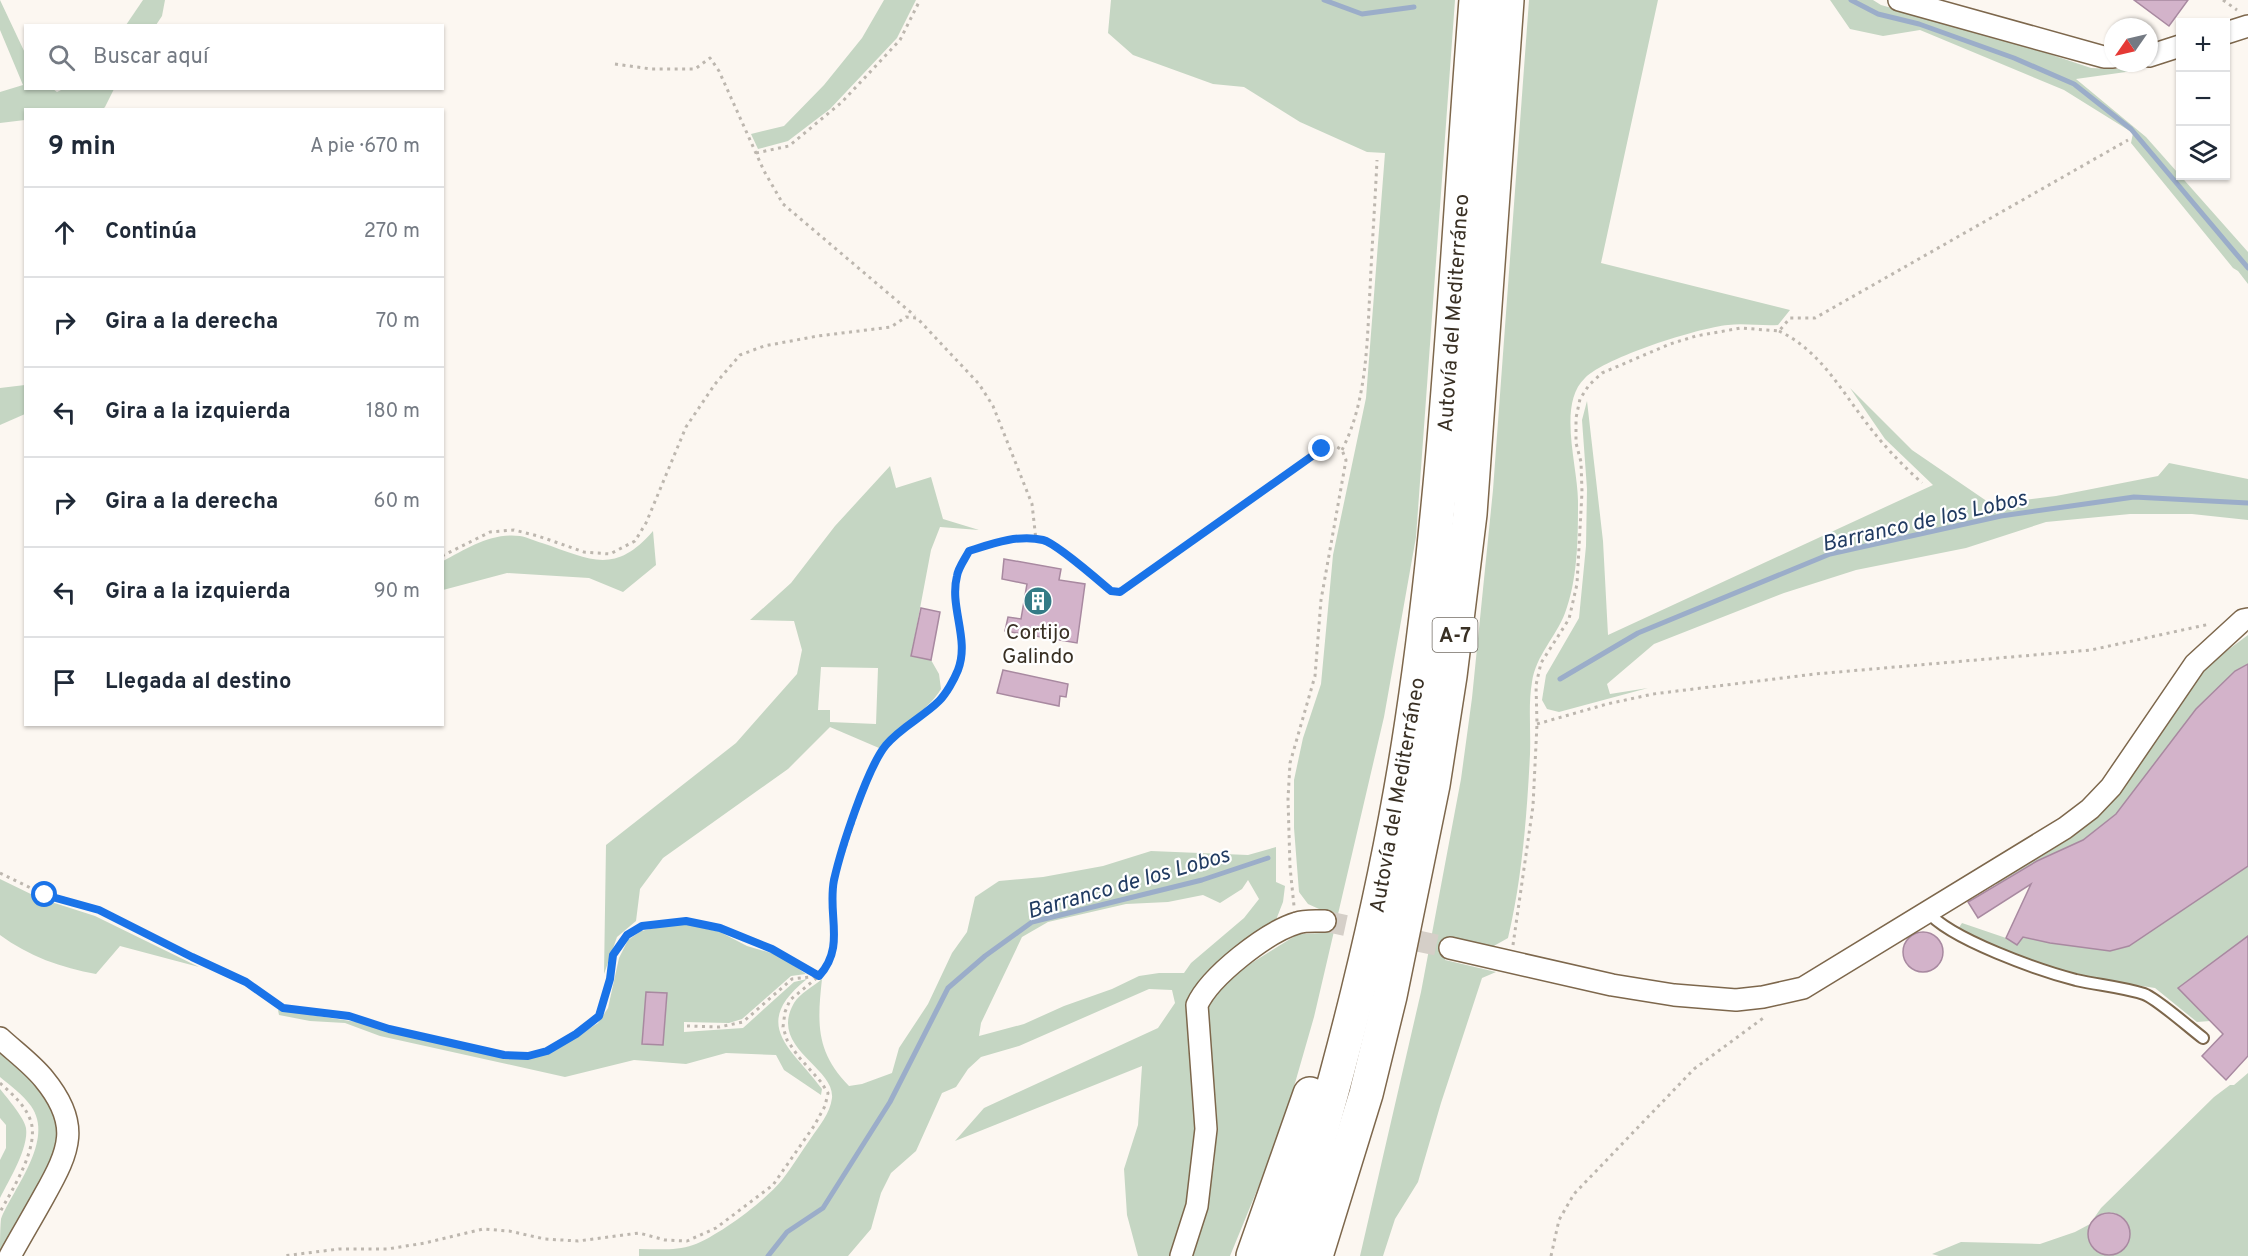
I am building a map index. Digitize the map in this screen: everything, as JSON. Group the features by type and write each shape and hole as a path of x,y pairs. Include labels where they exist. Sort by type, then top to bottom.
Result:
{"highway":[{"name":"Autovía del Mediterráneo","path":"1284,1256 1322,1131 1379,902 1412,725 1439,506 1476,0"},
{"name":"Autovía del Mediterráneo","path":"1316,1256 1366,1094 1414,886 1452,665 1470,514 1507,0"},
{"path":"1253,1256 1302,1121 1355,942 1379,902"},
{"path":"1339,1256 1359,1170 1366,1094"}],"street":[{"path":"1899,0 2104,57"},
{"path":"2230,32 2248,26"},
{"path":"2158,53 2176,48"},
{"path":"1450,948 1612,985 1674,995 1736,1000 1803,988 2065,828 2090,809 2111,787 2195,664 2245,620"},
{"path":"1181,1256 1197,1206 1206,1129 1197,1005 1202,994 1230,964 1266,939 1298,922 1325,921"},
{"path":"0,1038 44,1078 61,1106 68,1131 67,1152 10,1256"}],"lane":[{"path":"1927,911 1935,921 1953,931 2038,968 2077,980 2146,994 2203,1038"}],"path":[{"path":"756,153 789,146 842,102 900,40 920,0"},
{"path":"615,64 651,69 695,69 710,58 719,71 756,153 783,204 916,318 979,384 993,406 1032,504 1036,540"},
{"path":"1779,331 1790,318 1815,318 2128,140"},
{"path":"1342,450 1350,434 1360,400 1367,339 1377,160"},
{"path":"444,555 490,532 514,531 584,552 610,554 635,542 646,523 686,427 715,384 740,356 764,346 818,336 891,327 906,317 916,318"},
{"path":"1510,962 1533,806 1537,724 1536,685 1541,663 1569,619 1577,584 1582,492 1581,462 1576,443 1576,418 1580,399 1589,385 1602,374 1670,344 1696,336 1741,328 1779,331 1805,347 1829,371 1883,444 1922,483"},
{"path":"282,1256 339,1249 387,1249 425,1243 483,1229 509,1231 545,1239 578,1241 639,1233 665,1240 687,1242 716,1228 773,1185 814,1126 825,1106 828,1093 787,1040 783,1027 784,1011 790,1000 827,968 833,956 834,881 878,756 888,742 940,700 958,670 963,646 956,606 957,575 969,551 998,542 1044,540 1111,591 1120,592 1322,449 1334,445 1342,450 1346,460 1321,600 1315,676 1290,764 1288,799 1290,867 1298,922"},
{"path":"1537,724 1607,704 1653,694 1815,674 2091,650 2207,624 2245,620"},
{"path":"0,873 45,895 99,910 246,982 283,1008 349,1016 389,1029 504,1055 528,1056 547,1051 583,1029 599,1016 610,979 613,955 627,935 642,926 686,921 720,928 772,949 819,976"},
{"path":"687,1026 719,1028 743,1022 792,979 819,976"},
{"path":"1551,1256 1559,1220 1574,1194 1694,1069 1772,1012"},
{"path":"0,1083 19,1100 31,1121 32,1140 24,1165 0,1212"}],"green space":[{"path":"0,0 24,51 24,90 54,90 57,92 61,90 114,90 105,107 24,108 24,120 0,123 0,92 23,85 0,30"},
{"path":"143,0 165,0 162,16 157,24 127,24"},
{"path":"884,0 916,0 897,38 830,109 788,141 758,149 751,134 784,126 824,85 862,38"},
{"path":"1111,0 1455,0 1416,537 1384,717 1314,1017 1291,1097 1269,1161 1230,1256 1192,1256 1214,1165 1217,1118 1205,1013 1209,995 1234,974 1298,934 1322,933 1328,913 1308,904 1299,892 1294,828 1294,780 1303,738 1321,684 1333,555 1366,398 1385,153 1367,152 1300,122 1244,87 1213,84 1133,55 1108,33"},
{"path":"1529,0 1658,0 1601,263 1790,310 1778,325 1740,324 1714,327 1653,345 1612,361 1596,370 1585,378 1577,389 1570,419 1578,501 1575,572 1565,613 1538,663 1532,682 1525,823 1517,893 1508,938 1492,947 1447,939 1445,960 1496,972 1482,978 1418,1182 1395,1219 1383,1256 1360,1256 1421,992 1461,779 1472,698 1493,490"},
{"path":"1830,0 1873,0 1881,5 2019,44 2091,68 2104,69 2104,72 2126,72 2076,79 2146,137 2176,171 2176,180 2184,180 2248,252 2248,284 2131,143 2133,133 2064,90 1920,30 1883,36 1850,29"},
{"path":"24,385 24,414 0,425 0,388"},
{"path":"1850,388 1912,450 1991,504 2056,496 2158,476 2169,463 2248,479 2248,520 2192,514 2130,514 2046,522 1966,548 1856,570 1784,593 1654,644 1607,684 1610,694 1648,688 1559,712 1547,709 1542,700 1546,675 1579,618 1586,546 1587,489 1582,420 1587,401 1603,541 1608,635 1933,485 1885,439"},
{"path":"890,466 896,488 931,477 943,519 979,530 940,527 931,550 911,656 931,660 939,674 941,689 928,706 879,748 830,727 788,769 663,858 640,889 636,921 617,937 604,974 606,845 736,743 797,674 802,650 794,621 750,620 791,583 835,526","holes":["821,667 878,668 876,724 830,722 830,710 818,710"]},
{"path":"653,531 656,565 623,592 589,578 507,573 444,590 444,560 489,539 509,535 520,536 574,554 601,560 613,559 626,554"},
{"path":"2248,635 2248,664 2235,671 2196,710 2116,814 2083,840 2037,861 1998,884 1992,882 2086,823 2201,670"},
{"path":"1276,847 1276,882 1285,886 1283,902 1276,920 1188,1008 1188,1036 1196,1127 1189,1194 1172,1256 1138,1256 1127,1215 1124,1169 1138,1125 1142,1066 955,1141 984,1108 1158,1028 1175,1003 1172,990 1149,989 1019,1046 981,1057 968,1069 956,1087 942,1093 916,1151 891,1173 881,1193 871,1229 848,1256 639,1256 639,1249 673,1249 693,1245 715,1234 740,1217 782,1180 827,1115 832,1098 830,1087 824,1076 795,1045 789,1032 788,1019 796,1000 822,979 819,1010 821,1037 825,1049 830,1061 849,1086 862,1084 892,1073 899,1048 928,1004 952,953 967,932 975,897 999,881 1043,877 1103,866 1151,851 1248,855","holes":["1248,880 1259,899 1244,918 1191,963 1184,973 1139,976 1024,1024 979,1036 981,1023 1022,937 1048,922 1126,904 1168,902 1203,895 1220,903 1242,889"]},
{"path":"2248,866 2248,936 2178,988 2210,1021 2197,1022 2155,988 2084,977 2025,960 1958,929 1962,923 2006,938 2017,945 2023,937 2110,951 2129,946"},
{"path":"0,879 39,898 95,916 199,967 120,946 96,974 58,965 34,955 0,935"},
{"path":"686,924 720,932 747,946 778,955 806,974 791,976 742,1019 729,1023 684,1022 684,1032 743,1028 794,982 807,979 790,995 781,1010 778,1023 789,1048 822,1089 821,1095 784,1070 776,1055 726,1053 686,1064 634,1060 565,1077 380,1036 345,1023 310,1021 279,1015 278,1010 357,1022 507,1059 538,1057 552,1052 598,1023 608,1008 619,958 628,940 641,931","holes":["646,992 667,994 663,1045 642,1043"]},
{"path":"0,1050 44,1093 60,1128 57,1153 0,1256 1,1219 30,1163 38,1134 37,1119 31,1106 21,1094 0,1077"},
{"path":"2248,1073 2248,1256 1939,1256 1932,1254 1961,1242 2040,1244 2075,1232 2090,1224 2088,1237 2093,1247 2103,1252 2117,1253 2125,1246 2129,1238 2129,1229 2121,1216 2113,1213 2104,1213 2094,1218 2101,1208 2214,1097"},
{"path":"0,1089 22,1119 26,1128 26,1136 18,1164 0,1198 0,1160 6,1148 6,1125 0,1118"}],"building":[{"path":"2134,0 2188,0 2169,26"},
{"path":"1004,559 1061,569 1059,580 1085,584 1077,643 1005,631 1008,617 1021,619 1027,584 1002,579"},
{"path":"921,608 940,612 931,660 911,656"},
{"path":"2248,664 2248,866 2129,946 2110,951 2023,937 2017,945 2006,938 2031,884 1978,918 1968,902 2037,861 2083,840 2116,814 2196,709 2235,671"},
{"path":"1003,670 1068,684 1066,697 1060,696 1059,706 997,693"},
{"path":"1923,932 1931,933 1937,938 1942,944 1942,960 1937,966 1931,971 1923,972 1915,971 1909,966 1904,960 1903,952 1904,944 1909,938 1915,933"},
{"path":"2248,936 2248,1056 2226,1080 2202,1056 2223,1034 2178,988"},
{"path":"646,992 667,993 663,1045 642,1044"},
{"path":"2109,1213 2117,1214 2124,1219 2129,1226 2129,1242 2124,1249 2117,1254 2109,1255 2101,1254 2094,1249 2089,1242 2088,1234 2089,1226 2094,1219 2101,1214"}],"waterway":[{"path":"1324,0 1362,14 1414,7"},
{"path":"1851,0 1878,14 1919,24 2014,58 2074,84 2131,129 2248,268"},
{"name":"Barranco de los Lobos","path":"1560,679 1638,633 1830,554 2001,516 2134,497 2248,503"},
{"name":"Barranco de los Lobos","path":"768,1256 787,1232 823,1208 890,1102 948,988 985,956 1032,922 1202,880 1268,858"}],"tunnel":[{"path":"1325,921 1450,948"}],"place":[{"name":"Cortijo Galindo","path":"1038,601"}],"route":[{"path":"45,895 99,910 246,982 283,1008 349,1016 389,1029 504,1055 528,1056 547,1051 576,1034 599,1016 610,979 613,955 627,935 642,926 686,921 720,928 772,949 819,976 827,968 833,956 834,881 878,756 888,742 940,700 958,670 963,646 956,606 957,575 969,551 998,542 1024,539 1044,540 1111,591 1120,592 1322,449"}]}
